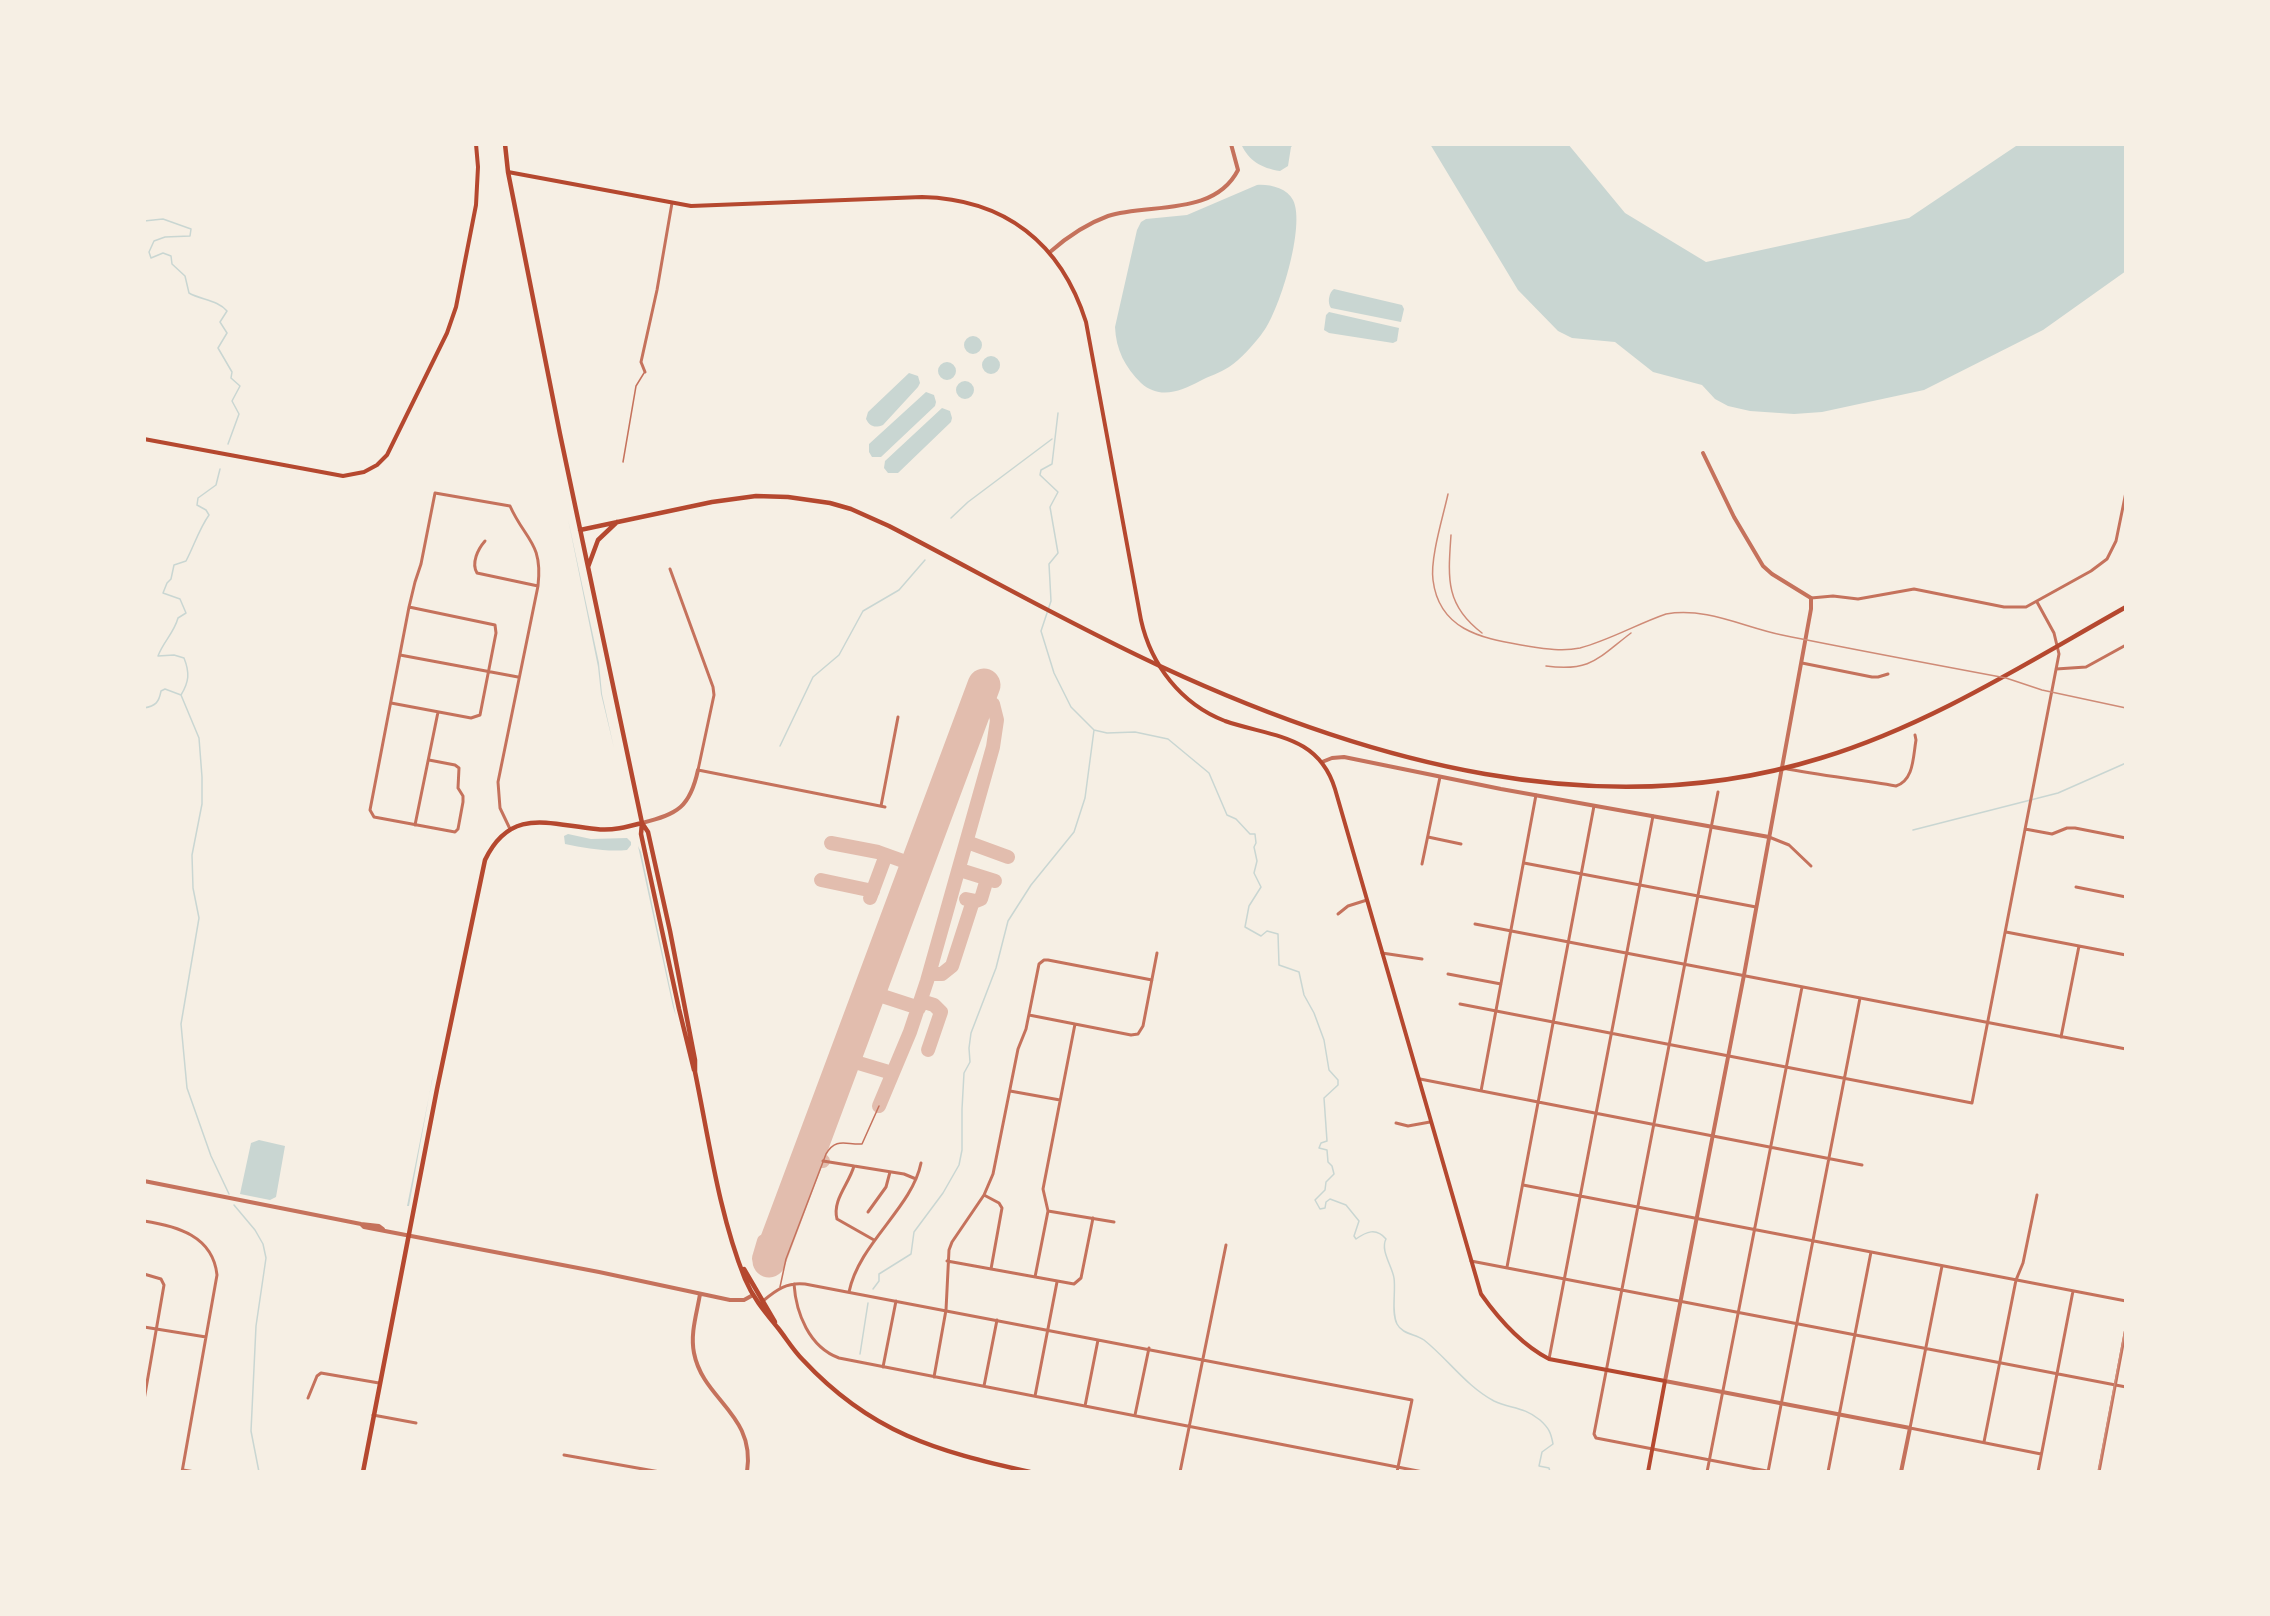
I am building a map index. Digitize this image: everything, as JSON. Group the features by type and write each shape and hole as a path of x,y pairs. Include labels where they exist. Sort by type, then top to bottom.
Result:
{"main road":[{"path":"144,440 343,476 364,472 377,465 393,444 452,320 476,205 478,167 476,144"},
{"path":"505,144 508,172 580,530 642,823 648,832 670,931 695,1060 695,1072 723,1201 753,1295 815,1373 850,1403 905,1436 946,1452 1030,1472"},
{"path":"508,172 691,206 922,197 956,199 973,203 1004,216 1050,252 1067,275 1086,322 1141,620 1154,658 1172,684 1207,712 1244,727 1297,742 1310,750 1322,762 1332,779 1481,1294 1526,1343 1549,1359 1665,1381 1648,1472"},
{"path":"580,530 744,497 809,499 850,509 870,517 1134,653 1191,680 1282,716 1356,741 1480,773 1544,783 1611,788 1706,783 1761,773 1822,758 1859,745 1939,710 2126,607"},
{"path":"588,567 598,540 616,522"},
{"path":"363,1472 408,1235 482,870 490,850 511,830 535,822 551,822 605,830 642,823"},
{"path":"742,1266 777,1327"}],"street":[{"path":"1050,252 1078,231 1108,216 1138,210 1182,206 1215,193 1234,178 1238,170 1231,144"},
{"path":"645,372 641,362 657,290 672,203"},
{"path":"1703,453 1734,517 1763,566 1811,598 1833,596 1858,599 1914,589 2011,608 2026,607 2091,571 2107,559 2116,541 2126,492"},
{"path":"429,760 455,765 459,768 458,788 463,796 463,802 458,829 451,833 374,817 371,814 400,655 415,582 422,564 435,493 510,506 534,543 539,566 538,586 498,782 500,808 511,830"},
{"path":"485,541 478,550 474,569 477,573 538,586"},
{"path":"642,823 669,816 679,810 693,790 714,695 670,569"},
{"path":"1811,598 1810,621 1744,975 1665,1381 2041,1454"},
{"path":"1460,1004 1972,1103 2059,654 2058,644 2037,602"},
{"path":"391,703 471,718 480,715 496,633 495,625 410,608"},
{"path":"2056,669 2086,667 2126,645"},
{"path":"400,655 518,677"},
{"path":"1802,663 1872,677 1888,674"},
{"path":"415,825 438,712"},
{"path":"698,770 883,807 898,717"},
{"path":"1782,768 1896,786 1905,783 1910,776 1915,735"},
{"path":"1322,762 1344,757 1440,777 1769,837 1789,845 1811,866"},
{"path":"1422,864 1440,777"},
{"path":"1718,792 1594,1434 1596,1438 1769,1472 1860,998"},
{"path":"1481,1091 1536,795"},
{"path":"1507,1267 1595,805"},
{"path":"1549,1359 1653,816"},
{"path":"2025,829 2052,834 2067,828 2075,828 2126,838"},
{"path":"1428,837 1461,844"},
{"path":"1524,863 1756,907"},
{"path":"2076,888 2126,897"},
{"path":"1338,914 1348,906 1367,900"},
{"path":"1475,924 2126,1049"},
{"path":"2006,932 2126,955"},
{"path":"2061,1036 2079,946"},
{"path":"1382,952 1422,959"},
{"path":"1029,1015 1131,1035 1138,1034 1143,1026 1157,953"},
{"path":"934,1377 946,1310 947,1261 952,1242 984,1195 995,1168 1019,1043 1026,1029 1038,967 1044,960 1152,980"},
{"path":"1448,974 1501,984"},
{"path":"1707,1472 1802,987"},
{"path":"1035,1277 1048,1211 1043,1189 1075,1024"},
{"path":"1418,1079 1862,1165"},
{"path":"1010,1091 1059,1101"},
{"path":"1396,1123 1408,1126 1430,1122"},
{"path":"823,1161 890,1172 916,1179"},
{"path":"849,1292 855,1271 916,1179 921,1163"},
{"path":"854,1166 848,1183 837,1201 835,1212 841,1223 875,1241"},
{"path":"868,1212 886,1187 890,1172"},
{"path":"144,1181 700,1294 734,1300 744,1300 753,1295"},
{"path":"1522,1185 2126,1301"},
{"path":"984,1195 999,1203 1002,1208 991,1269"},
{"path":"1984,1443 2016,1280 2023,1263 2037,1195"},
{"path":"1048,1211 1114,1222"},
{"path":"947,1261 1071,1285 1077,1283 1081,1278 1093,1218"},
{"path":"144,1221 183,1229 213,1257 217,1275 183,1471 195,1472"},
{"path":"1180,1472 1226,1245"},
{"path":"1828,1472 1871,1252"},
{"path":"1471,1261 2126,1387"},
{"path":"1901,1472 1942,1266"},
{"path":"144,1274 161,1279 164,1285 144,1400"},
{"path":"1035,1396 1057,1282"},
{"path":"794,1284 798,1312 814,1340 822,1350 838,1358 1423,1472"},
{"path":"763,1301 780,1287 794,1284 849,1292 1412,1400 1397,1472"},
{"path":"2038,1472 2073,1291"},
{"path":"700,1294 693,1339 694,1354 704,1377 744,1434 747,1444 747,1472"},
{"path":"883,1367 896,1301"},
{"path":"984,1386 997,1320"},
{"path":"144,1327 206,1337"},
{"path":"2098,1472 2126,1328"},
{"path":"1085,1406 1098,1339"},
{"path":"1135,1415 1149,1348"},
{"path":"308,1398 317,1376 321,1373 379,1383"},
{"path":"373,1415 416,1423"},
{"path":"564,1455 660,1472"}],"lane":[{"path":"623,462 636,386 645,372"},
{"path":"780,1287 786,1259 830,1148 836,1143 843,1142 862,1144 879,1106"}],"shaded area":[{"path":"1241,144 1294,144 1291,147 1288,166 1280,171 1256,163"},
{"path":"1430,144 1568,144 1625,213 1706,262 1909,218 2019,144 2126,144 2126,271 2043,330 1924,390 1822,412 1794,414 1750,411 1728,406 1715,399 1702,385 1653,372 1615,342 1572,338 1558,331 1518,290"},
{"path":"1257,185 1272,186 1287,192 1293,200 1296,212 1296,229 1289,269 1268,324 1246,352 1226,369 1178,391 1163,392 1148,388 1135,377 1122,358 1115,327 1137,230 1141,222 1146,219 1187,215"},
{"path":"1334,289 1402,305 1404,309 1401,322 1331,308 1329,298"},
{"path":"1329,312 1399,328 1397,341 1393,343 1329,333 1324,330 1326,315"},
{"path":"973,336 979,339 982,345 979,351 973,354 967,351 964,345 967,339"},
{"path":"991,356 997,359 1000,365 997,371 991,374 985,371 982,365 985,359"},
{"path":"947,362 953,365 956,371 953,377 947,380 941,377 938,371 941,365"},
{"path":"909,373 918,376 920,383 918,387 883,425 875,427 871,425 866,419 868,412"},
{"path":"965,381 971,384 974,390 971,396 965,399 959,396 956,390 959,384"},
{"path":"926,392 934,395 935,406 881,457 872,457 869,444"},
{"path":"942,408 950,411 951,422 898,473 888,473 884,468 885,461"},
{"path":"568,519 599,663 602,694 614,748 601,694 598,667"},
{"path":"568,834 591,839 627,838 631,845 627,850 580,847 565,844 564,836"},
{"path":"638,846 641,852 676,1016 673,1007"},
{"path":"429,1096 409,1206 407,1206"},
{"path":"259,1140 285,1146 276,1197 270,1200 240,1194 251,1143"}],"waterway":[{"path":"144,221 163,219 191,229 190,236 165,237 154,241 149,252 151,258 163,253 171,256 172,264 185,276 189,293 219,305 227,311 220,322 227,333 218,348 232,372 231,378 240,386 232,401 239,414 228,444"},
{"path":"1058,413 1052,464 1041,470 1040,475 1058,492 1050,507 1058,553 1049,564 1051,601 1041,631 1054,673 1071,707 1094,730 1107,733 1135,732 1168,739 1209,773 1227,815 1236,819 1250,834 1255,834 1254,847 1257,861 1254,873 1261,887 1249,906 1245,927 1261,936 1267,931 1278,934 1279,965 1299,972 1304,995 1314,1013 1324,1040 1329,1070 1338,1080 1338,1085 1324,1098 1327,1141 1321,1143 1319,1148 1327,1150 1328,1162 1334,1174 1326,1182 1325,1190 1315,1200 1320,1209 1325,1208 1326,1202 1330,1199 1346,1205 1359,1221 1354,1236 1356,1239 1371,1232 1378,1233 1386,1239 1384,1248 1394,1278 1394,1314 1399,1327 1424,1340 1484,1395 1500,1404 1528,1412 1543,1423 1549,1431 1553,1444 1542,1452 1539,1466 1549,1468 1550,1472"},
{"path":"951,518 968,502 1052,439"},
{"path":"144,708 156,703 161,691 165,689 181,695 186,686 188,673 184,658 174,655 158,656 178,618 186,613 180,599 163,593 171,579 174,565 186,561 209,515 206,510 197,505 198,498 216,485 220,469"},
{"path":"780,746 813,677 839,655 863,611 899,590 925,560"},
{"path":"181,695 199,738 202,777 202,804 192,855 193,888 199,918 181,1024 187,1088 211,1156 229,1194"},
{"path":"873,1289 879,1281 879,1274 911,1254 914,1232 943,1193 959,1165 962,1150 964,1073 970,1062 971,1033 996,968 1008,921 1031,885 1074,832 1085,798 1094,730"},
{"path":"1913,830 2058,793 2126,763"},
{"path":"234,1205 255,1230 263,1244 266,1258 256,1326 251,1431 259,1472"},
{"path":"860,1354 868,1303"}],"taxiway":[{"path":"879,1106 910,1032 927,981 993,747 997,720 993,704 984,699 977,704"},
{"path":"967,842 1008,857"},
{"path":"831,843 878,852 917,866"},
{"path":"870,898 886,855"},
{"path":"960,870 995,881"},
{"path":"966,899 976,901 981,899 987,879"},
{"path":"821,880 873,891"},
{"path":"929,974 942,974 952,966 973,901"},
{"path":"870,992 919,1008"},
{"path":"921,1001 934,1005 941,1012 928,1050"},
{"path":"845,1059 892,1073"},
{"path":"808,1157 823,1161"},
{"path":"769,1261 759,1258 764,1241 778,1238"}],"runway":[{"path":"769,1261 984,685"}],"railway":[{"path":"1448,494 1433,561 1433,580 1437,597 1453,620 1464,628 1491,639 1558,650 1573,649 1602,641 1666,614 1696,613 1782,635 2006,678 2042,690 2126,708"},
{"path":"1451,535 1449,565 1455,601 1470,623 1482,633"},
{"path":"1546,666 1584,665 1601,656 1631,633"},
{"path":"2098,1472 2126,1324"}]}
